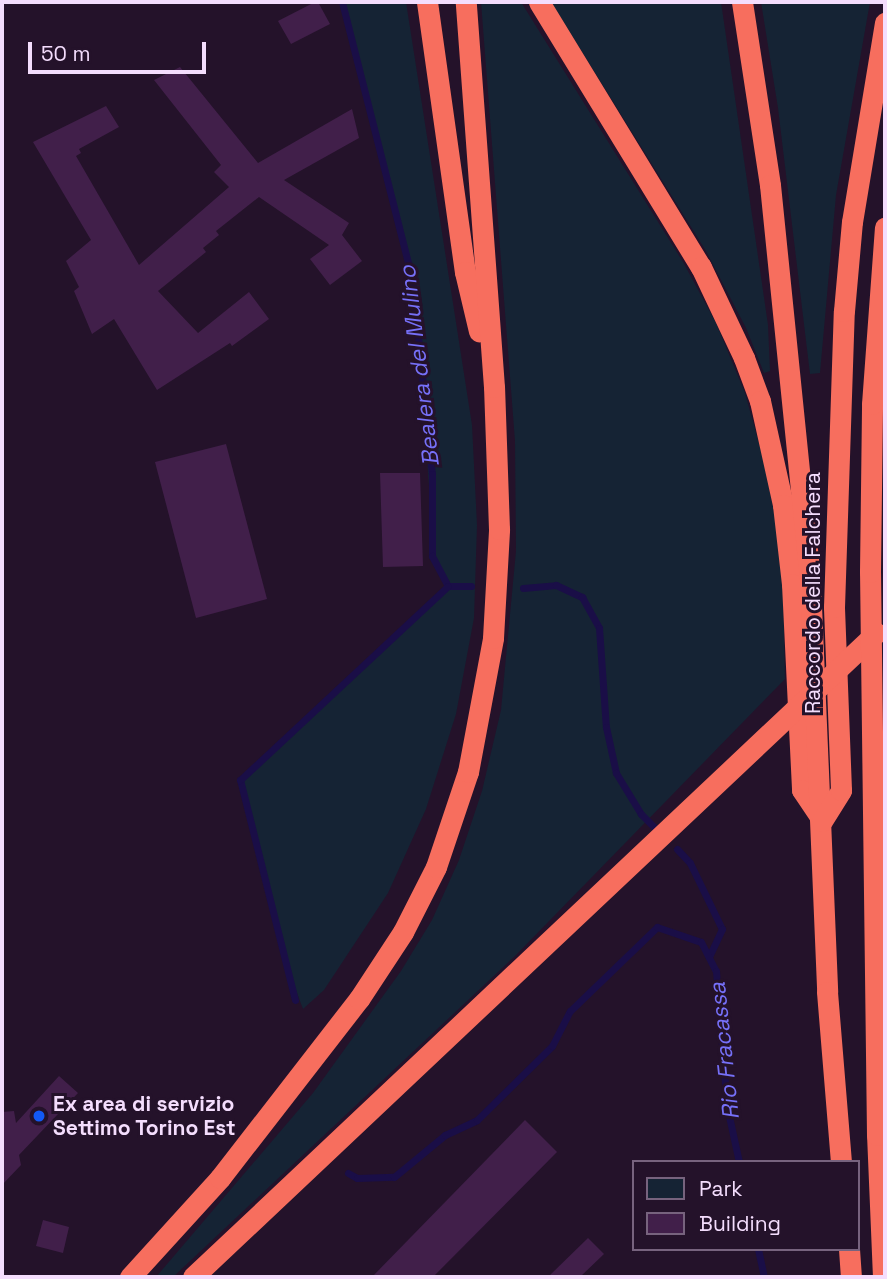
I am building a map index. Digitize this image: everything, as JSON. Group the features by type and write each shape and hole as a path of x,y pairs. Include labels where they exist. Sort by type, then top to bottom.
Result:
{"highway":[{"path":"427,2 465,272 494,387"},
{"path":"130,1277 220,1178 359,999 403,932 436,867 468,772 493,638 499,529 494,387 466,2"},
{"path":"539,2 701,267 744,358 760,401 783,505 792,584 793,648 802,790 822,821"},
{"path":"742,2 770,185 810,581 827,992 841,1160"},
{"name":"Raccordo della Falchera","path":"822,821 841,790 834,607 844,311 854,210 885,23"},
{"path":"883,1277 877,1135 870,572 872,404 885,227"},
{"path":"718,782 885,604"},
{"path":"193,1277 885,625"},
{"path":"849,1251 851,1277"}],"green space":[{"path":"345,2 406,2 472,425 477,525 474,618 456,714 426,809 388,893 324,990 303,1009 292,980 243,781 449,589 450,583 434,556 414,276"},
{"path":"481,2 521,2 683,262 716,323 745,393 763,458 775,517 783,583 785,679 516,955 173,1277 156,1277 313,1093 401,971 432,920 459,860 482,791 501,710 516,551 515,441"},
{"path":"551,2 721,2 768,325 770,371 764,373 746,328 706,251"},
{"path":"761,2 870,2 836,195 820,373 810,374 778,108"}],"building":[{"path":"318,2 330,24 291,44 278,21"},
{"path":"180,67 258,163 352,109 359,138 284,180 349,223 342,235 362,261 330,285 310,259 329,245 259,197 216,231 219,235 203,248 206,252 158,291 198,333 249,292 269,319 232,346 230,343 157,390 114,319 92,334 74,291 79,287 66,261 91,240 33,142 106,106 119,127 79,149 81,153 76,156 139,265 229,187 214,172 221,165 154,80"},
{"path":"226,444 267,599 196,618 155,462"},
{"path":"380,473 420,473 423,566 383,567"},
{"name":"Ex area di servizio Settimo Torino Est","path":"59,1076 78,1093 19,1155 21,1165 2,1185 2,1112 14,1111 16,1123"},
{"path":"525,1120 557,1152 433,1277 372,1277"},
{"path":"43,1220 69,1227 63,1253 36,1246"},
{"path":"588,1238 604,1254 580,1277 548,1277"}],"waterway":[{"name":"Bealera del Mulino","path":"342,2 412,278 432,474 432,556 448,586 471,586"},
{"name":"Bealera del Mulino","path":"523,588 556,585 582,597 599,628 606,727 616,773 641,814 654,827"},
{"name":"Rio Fracassa","path":"295,1000 240,780 448,586"},
{"name":"Bealera del Mulino","path":"677,849 690,863 722,929 709,957"},
{"name":"Rio Fracassa","path":"348,1173 357,1178 394,1177 445,1135 477,1120 552,1046 570,1011 657,927 701,942 716,971 727,1107 739,1160"},
{"name":"Rio Fracassa","path":"758,1251 764,1277"}],"place":[{"name":"Ex area di servizio Settimo Torino Est","path":"39,1116"}]}
